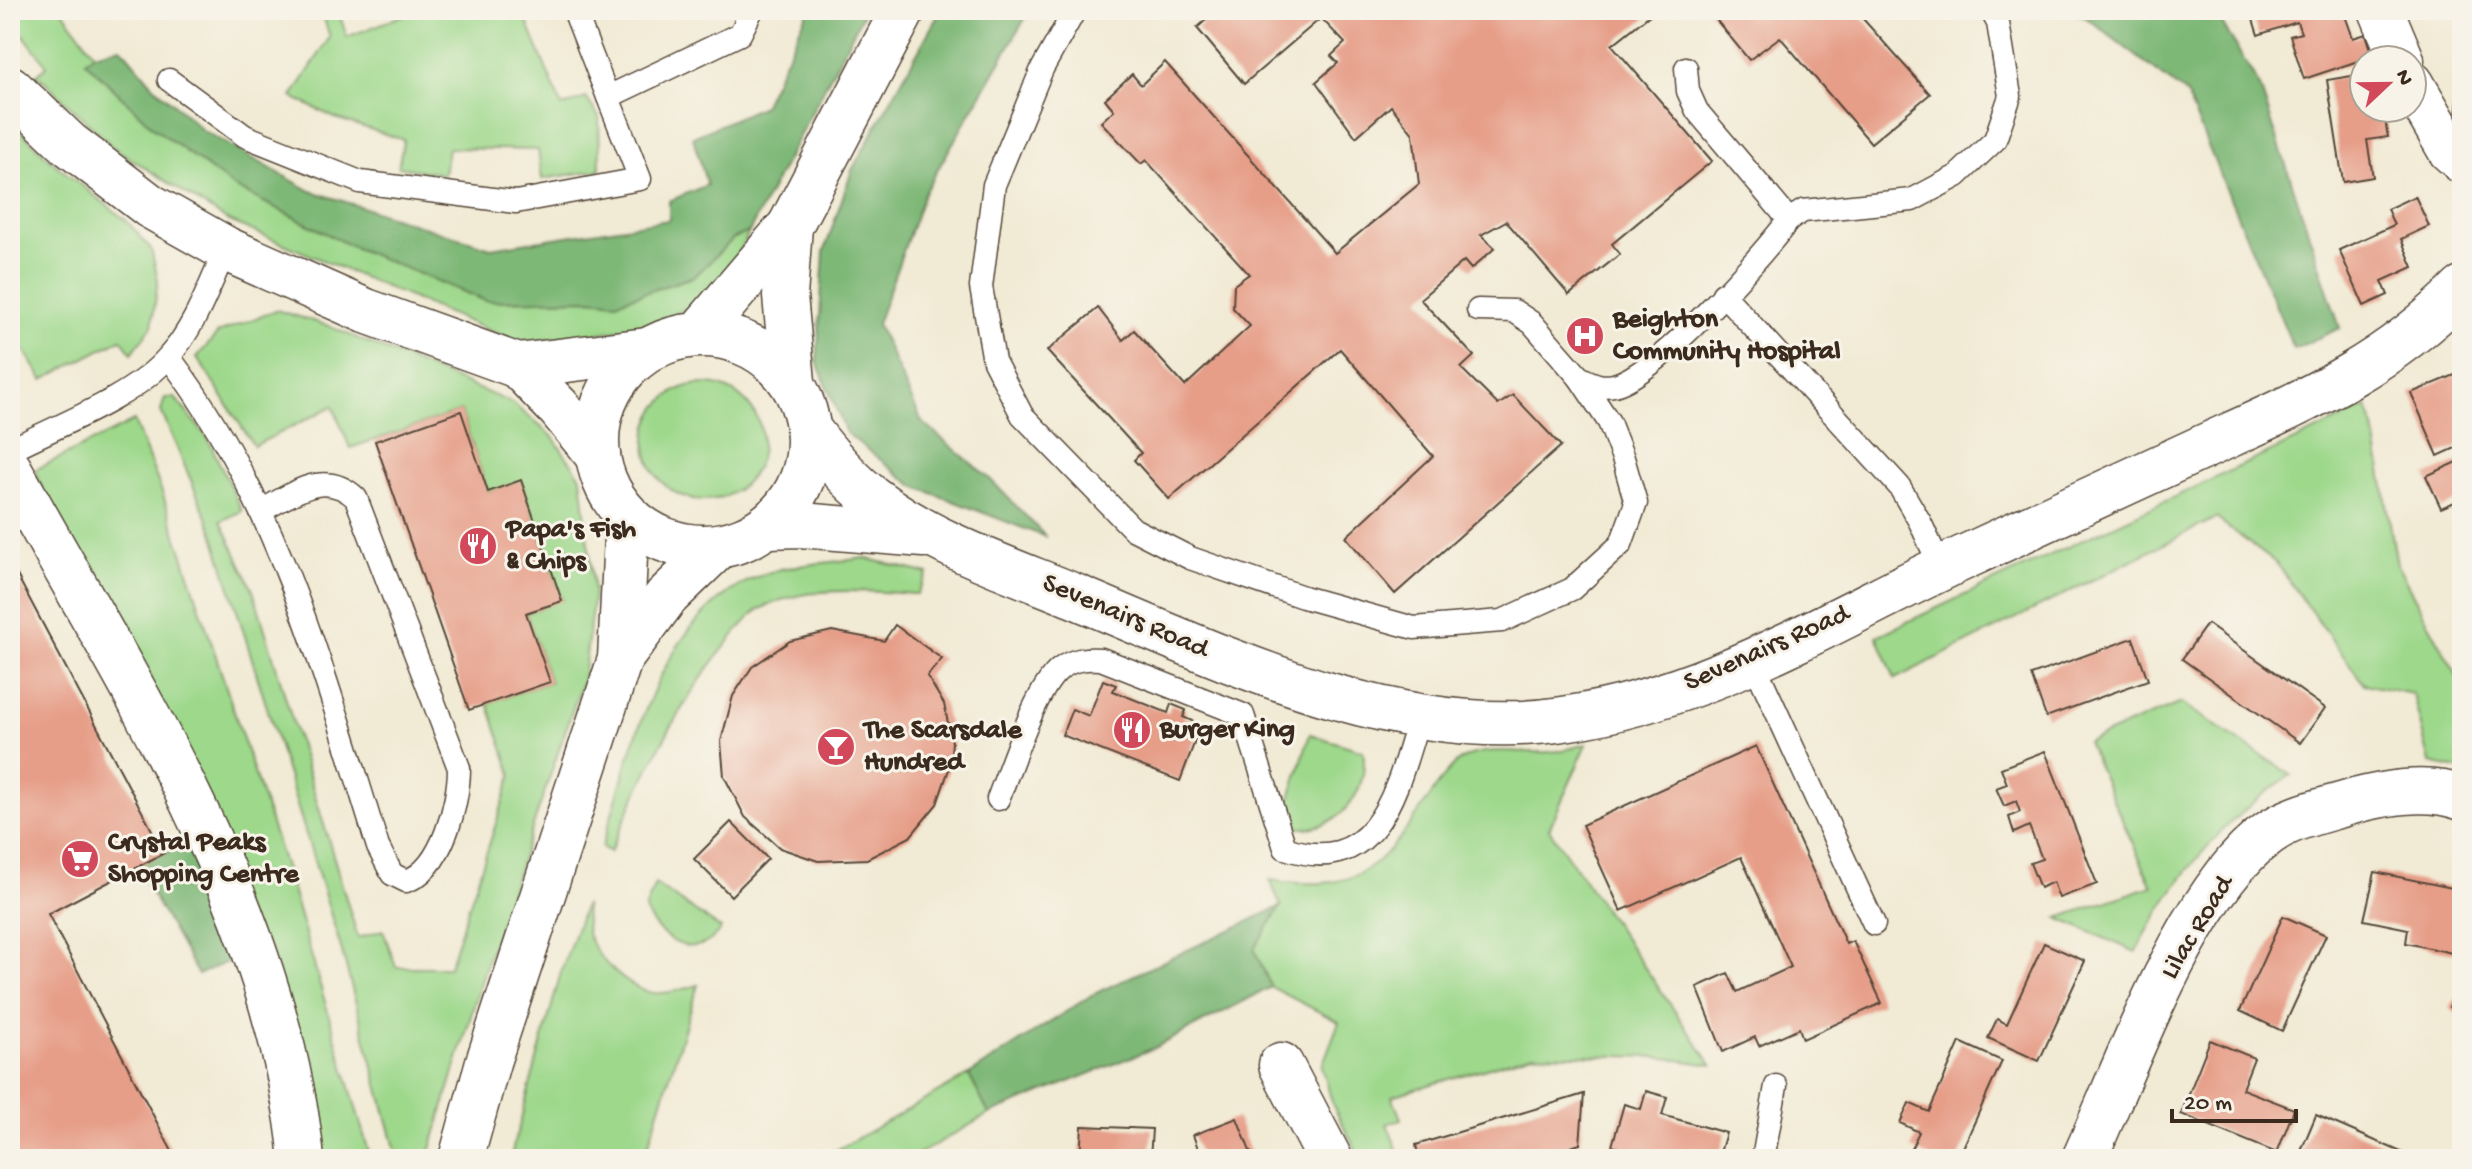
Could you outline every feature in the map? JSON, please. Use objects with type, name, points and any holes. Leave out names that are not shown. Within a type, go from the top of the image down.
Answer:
[{"type":"street","points":[[698,334],[790,226],[903,10]]},
{"type":"street","points":[[2381,10],[2395,44]]},
{"type":"street","points":[[10,88],[69,144],[150,206],[226,249],[366,311],[518,366],[647,350]]},
{"type":"street","points":[[2428,112],[2450,150],[2462,161]]},
{"type":"street","points":[[790,226],[785,296],[793,382],[809,430],[809,457],[801,483],[787,507],[768,526],[744,540],[718,547],[685,546],[653,535],[627,516],[613,498],[598,456],[598,425],[606,396],[624,370],[647,350],[671,339],[698,334],[732,339],[763,353],[793,382]]},
{"type":"street","name":"Sevenairs Road","points":[[809,430],[830,459],[870,496],[930,536],[1250,669],[1330,696],[1419,717],[1502,722],[1560,720],[1629,706],[1728,673],[1941,568],[2340,384],[2425,326],[2462,289]]},
{"type":"street","points":[[518,366],[598,456]]},
{"type":"street","points":[[21,455],[203,821],[252,936],[296,1100],[302,1159]]},
{"type":"street","points":[[461,1159],[488,1062],[620,659],[627,516]]},
{"type":"street","name":"Sevenairs Road","points":[[768,526],[800,525],[930,536]]},
{"type":"street","points":[[620,659],[666,597],[718,547]]},
{"type":"street","name":"Lilac Road","points":[[2092,1157],[2181,946],[2242,856],[2270,832],[2300,818],[2367,797],[2400,792],[2450,794],[2462,798]]},
{"type":"street","points":[[1281,1065],[1330,1159]]},
{"type":"lane","points":[[169,80],[245,136],[360,182],[516,202],[640,179],[574,10]]},
{"type":"lane","points":[[608,97],[740,34],[752,10]]},
{"type":"lane","points":[[1075,10],[1042,69],[994,185],[981,287],[994,361],[1022,415],[1133,529],[1190,558],[1303,597],[1414,628],[1502,621],[1572,589],[1621,544],[1636,503],[1609,422],[1579,377],[1532,323],[1514,311],[1478,310]]},
{"type":"lane","points":[[1579,377],[1599,387],[1617,384],[1645,369],[1723,294],[1789,220],[1803,211],[1912,200],[1957,176],[1995,140],[2010,96],[1998,23],[1991,10]]},
{"type":"lane","points":[[1686,68],[1688,91],[1697,111],[1789,220]]},
{"type":"lane","points":[[10,450],[21,455],[134,386],[169,357],[197,311],[226,249]]},
{"type":"lane","points":[[1723,294],[1899,486],[1941,568]]},
{"type":"lane","points":[[169,357],[202,401],[281,551],[378,847],[392,874],[406,881],[421,876],[437,854],[459,794],[459,768],[356,498],[342,486],[324,482],[261,511]]},
{"type":"lane","points":[[998,799],[1033,711],[1058,670],[1083,657],[1101,659],[1243,715],[1285,848],[1309,856],[1335,853],[1357,843],[1377,827],[1392,802],[1419,717]]},
{"type":"lane","points":[[1753,661],[1874,924]]},
{"type":"lane","points":[[1763,1159],[1776,1086]]},
{"type":"green space","points":[[10,10],[62,10],[94,54],[86,62],[153,127],[234,187],[353,247],[486,301],[591,299],[616,302],[695,276],[734,238],[749,232],[722,278],[707,294],[672,316],[651,323],[577,336],[544,340],[509,339],[227,220],[113,147],[37,74],[47,66],[10,17]]},
{"type":"green space","points":[[321,10],[338,10],[347,37],[417,10],[522,10],[562,107],[586,98],[599,117],[600,170],[542,179],[538,150],[448,148],[444,174],[398,167],[404,140],[335,118],[292,97],[330,37]]},
{"type":"green space","points":[[809,10],[865,10],[749,232],[734,238],[695,276],[616,302],[591,299],[486,301],[353,247],[234,187],[153,127],[85,61],[94,54],[121,47],[152,84],[202,130],[311,191],[491,248],[669,220],[669,201],[707,185],[693,137],[763,106]]},
{"type":"green space","points":[[941,10],[1030,10],[924,193],[877,324],[922,422],[988,477],[1046,537],[914,486],[846,433],[817,362],[824,252],[852,170]]},
{"type":"green space","points":[[2061,10],[2214,10],[2260,87],[2340,328],[2294,349],[2186,94],[2084,16]]},
{"type":"green space","points":[[10,121],[57,166],[127,221],[151,249],[158,280],[152,326],[132,353],[121,339],[43,380],[15,336],[10,338]]},
{"type":"green space","points":[[276,310],[326,325],[512,403],[552,436],[581,477],[594,592],[583,679],[489,955],[428,1159],[398,1159],[341,948],[212,529],[161,411],[165,398],[175,398],[207,437],[242,511],[221,521],[253,590],[358,938],[383,930],[396,967],[449,967],[512,775],[488,703],[550,682],[526,613],[562,600],[521,481],[488,492],[461,411],[350,448],[333,406],[254,446],[197,357],[218,333]]},
{"type":"green space","points":[[704,384],[726,389],[745,401],[757,420],[762,442],[757,464],[745,483],[726,495],[704,500],[682,495],[663,483],[651,464],[646,442],[651,420],[663,401],[682,389]]},
{"type":"green space","points":[[2367,407],[2374,428],[2397,565],[2462,685],[2462,770],[2430,763],[2413,694],[2364,684],[2277,564],[2216,518],[1895,679],[1877,636]]},
{"type":"green space","points":[[134,421],[162,492],[288,876],[371,1159],[315,1159],[35,470]]},
{"type":"green space","points":[[865,558],[928,574],[917,594],[817,592],[779,601],[756,612],[709,668],[676,718],[610,852],[602,847],[626,765],[658,681],[680,644],[706,611],[740,585],[781,569]]},
{"type":"green space","points":[[2181,703],[2291,775],[2243,811],[2202,853],[2166,900],[2136,952],[2058,918],[2152,886],[2087,742]]},
{"type":"green space","points":[[1310,734],[1363,751],[1364,768],[1353,799],[1343,812],[1316,827],[1299,828],[1282,824]]},
{"type":"green space","points":[[1587,744],[1549,829],[1712,1065],[1658,1057],[1533,1054],[1392,1096],[1401,1119],[1387,1124],[1401,1159],[1361,1159],[1333,1106],[1322,1066],[1339,1022],[1271,987],[1254,949],[1281,906],[1270,880],[1326,883],[1365,870],[1396,843],[1445,775],[1466,757],[1497,751],[1551,752]]},
{"type":"green space","points":[[196,843],[245,954],[198,975],[136,866]]},
{"type":"green space","points":[[655,884],[721,929],[701,945],[679,944],[669,938],[659,931],[645,910]]},
{"type":"green space","points":[[585,904],[587,932],[592,945],[625,980],[654,993],[698,985],[644,1159],[510,1159],[561,972]]},
{"type":"green space","points":[[1281,906],[1254,949],[1271,987],[1154,1048],[989,1114],[969,1075],[1092,995]]},
{"type":"green space","points":[[969,1075],[989,1114],[910,1159],[821,1159]]},
{"type":"building","name":"Beighton Community Hospital","points":[[1217,10],[1656,10],[1612,45],[1712,161],[1612,244],[1620,254],[1569,295],[1506,221],[1481,235],[1495,248],[1471,269],[1464,261],[1420,299],[1474,356],[1461,368],[1498,405],[1513,395],[1561,446],[1395,594],[1346,537],[1433,456],[1340,349],[1169,499],[1134,460],[1141,453],[1047,351],[1098,308],[1123,340],[1134,330],[1185,386],[1250,326],[1233,308],[1234,285],[1249,274],[1146,160],[1141,164],[1101,122],[1114,110],[1105,99],[1132,74],[1141,85],[1165,62],[1335,253],[1419,184],[1413,134],[1391,106],[1356,137],[1316,82],[1338,63],[1331,56],[1345,43],[1321,18],[1244,84],[1197,28]]},
{"type":"building","points":[[1708,10],[1855,10],[1930,94],[1871,143],[1780,37],[1749,60]]},
{"type":"building","points":[[2250,10],[2343,10],[2353,38],[2366,34],[2369,44],[2348,44],[2348,64],[2304,79],[2290,36],[2301,33],[2297,22],[2258,35]]},
{"type":"building","points":[[2348,77],[2348,124],[2386,124],[2388,137],[2367,140],[2373,177],[2343,182],[2327,80]]},
{"type":"building","points":[[2462,78],[2462,128],[2455,127]]},
{"type":"building","points":[[2415,196],[2429,226],[2401,239],[2413,267],[2382,281],[2388,295],[2364,306],[2339,250],[2394,225],[2387,209]]},
{"type":"building","points":[[2462,372],[2462,445],[2438,456],[2411,393]]},
{"type":"building","name":"Papa's Fish & Chips","points":[[461,411],[488,492],[521,480],[562,601],[526,613],[550,682],[469,710],[375,441]]},
{"type":"building","points":[[2462,460],[2462,512],[2457,501],[2441,508],[2426,476]]},
{"type":"building","name":"Crystal Peaks Shopping Centre","points":[[10,562],[164,853],[48,914],[176,1159],[10,1159]]},
{"type":"building","points":[[2207,624],[2325,708],[2300,743],[2182,659]]},
{"type":"building","name":"The Scarsdale Hundred","points":[[895,625],[942,659],[927,676],[944,704],[952,742],[950,766],[937,804],[910,837],[867,859],[818,861],[780,848],[745,817],[724,776],[721,741],[733,696],[752,667],[790,641],[832,631],[884,641]]},
{"type":"building","points":[[2133,638],[2148,680],[2046,717],[2031,675]]},
{"type":"building","name":"Burger King","points":[[1103,680],[1116,685],[1113,691],[1168,713],[1171,704],[1186,710],[1183,717],[1201,725],[1180,781],[1062,735],[1072,709],[1089,716]]},
{"type":"building","points":[[1756,746],[1846,944],[1853,941],[1882,1003],[1803,1039],[1799,1028],[1759,1046],[1755,1037],[1723,1052],[1697,987],[1728,973],[1737,992],[1791,967],[1741,857],[1621,911],[1582,825]]},
{"type":"building","points":[[2045,751],[2097,884],[2059,898],[2053,882],[2040,888],[2030,863],[2042,859],[2029,826],[2014,833],[2009,817],[2020,812],[2016,801],[2004,806],[1996,788],[2007,784],[2001,768]]},
{"type":"building","points":[[731,822],[768,859],[731,896],[694,859]]},
{"type":"building","points":[[2375,872],[2462,890],[2462,930],[2457,954],[2406,943],[2408,929],[2364,920]]},
{"type":"building","points":[[2283,916],[2326,935],[2282,1031],[2240,1011]]},
{"type":"building","points":[[2044,943],[2085,961],[2039,1061],[1988,1038],[1997,1019],[2007,1024]]},
{"type":"building","points":[[2462,993],[2462,1019],[2449,1007]]},
{"type":"building","points":[[2210,1040],[2254,1058],[2242,1089],[2294,1109],[2277,1153],[2181,1114]]},
{"type":"building","points":[[1960,1042],[2002,1061],[1958,1159],[1934,1159],[1911,1149],[1919,1132],[1900,1123],[1909,1103],[1929,1112]]},
{"type":"building","points":[[1646,1091],[1667,1097],[1662,1115],[1726,1133],[1718,1159],[1658,1159],[1612,1146],[1624,1104],[1641,1109]]},
{"type":"building","points":[[1584,1094],[1580,1144],[1534,1159],[1419,1159],[1416,1145]]},
{"type":"building","points":[[2316,1115],[2417,1159],[2298,1158]]},
{"type":"building","points":[[1237,1118],[1253,1159],[1202,1159],[1193,1135]]},
{"type":"building","points":[[1082,1126],[1152,1129],[1150,1159],[1080,1159]]},
{"type":"place","name":"Beighton Community Hospital","points":[[1585,336]]},
{"type":"place","name":"Papa's Fish & Chips","points":[[478,546]]},
{"type":"place","name":"Burger King","points":[[1132,730]]},
{"type":"place","name":"The Scarsdale Hundred","points":[[836,747]]},
{"type":"place","name":"Crystal Peaks Shopping Centre","points":[[80,859]]}]
